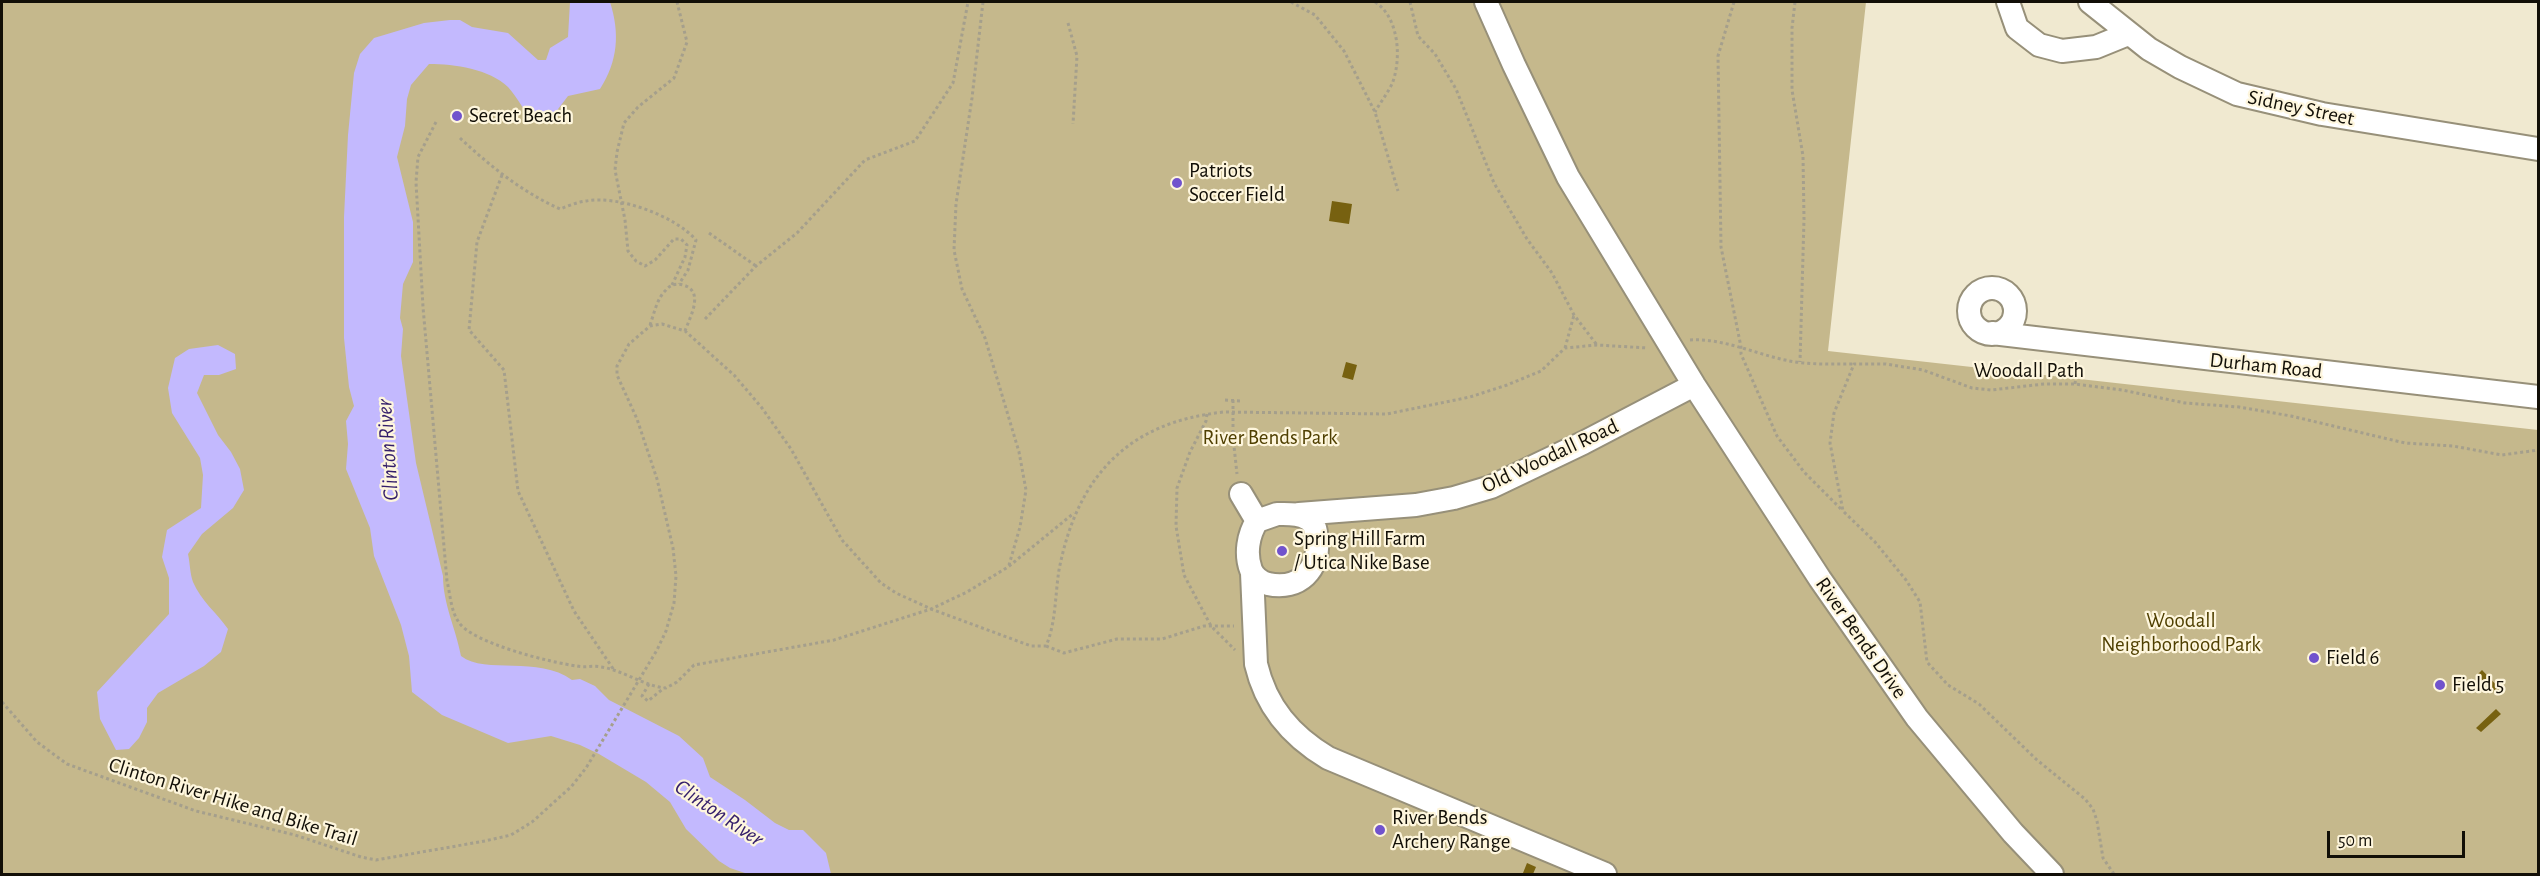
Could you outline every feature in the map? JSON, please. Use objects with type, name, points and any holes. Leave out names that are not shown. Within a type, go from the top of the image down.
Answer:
[{"type":"street","name":"River Bends Drive","points":[[1486,2],[1568,177],[1694,385],[1820,579],[1917,718],[2013,833],[2052,874]]},
{"type":"street","points":[[2008,2],[2017,28],[2038,45],[2062,51],[2096,47],[2128,34]]},
{"type":"street","name":"Sidney Street","points":[[2090,2],[2128,34],[2189,72],[2237,94],[2421,132],[2538,149]]},
{"type":"street","points":[[2014,303],[2016,311],[2011,324],[1999,333],[1984,332],[1972,322],[1969,315],[1972,299],[1983,289],[1999,288],[2011,297],[2014,303],[2029,336]]},
{"type":"street","name":"Durham Road","points":[[1992,333],[2538,397]]},
{"type":"street","name":"Old Woodall Road","points":[[1257,521],[1277,514],[1416,505],[1454,498],[1491,487],[1694,385]]},
{"type":"street","points":[[1241,494],[1257,521],[1248,541],[1252,573],[1256,664],[1265,693],[1286,725],[1312,748],[1328,758],[1605,874]]},
{"type":"street","points":[[1316,534],[1327,512]]},
{"type":"street","points":[[1253,604],[1263,592],[1276,586],[1298,582],[1313,568],[1318,549],[1316,534],[1313,523],[1299,514]]},
{"type":"street","points":[[1252,573],[1264,583],[1276,586]]},
{"type":"path","points":[[650,326],[664,291],[672,285],[685,257],[687,245],[681,239],[674,239],[655,260],[645,266],[636,261],[628,251],[622,201],[615,170],[616,152],[624,123],[639,107],[674,78],[687,42],[677,2]]},
{"type":"path","points":[[705,319],[756,266],[797,233],[865,160],[915,141],[953,83],[968,2]]},
{"type":"path","points":[[983,2],[972,98],[956,204],[954,250],[962,289],[985,339],[1019,452],[1026,490],[1020,527],[1008,567]]},
{"type":"path","points":[[1291,2],[1315,15],[1344,51],[1375,112],[1398,190]]},
{"type":"path","points":[[1375,2],[1389,15],[1397,46],[1392,83],[1375,112]]},
{"type":"path","points":[[1410,2],[1418,36],[1435,54],[1456,89],[1494,183],[1527,239],[1552,273],[1574,315],[1597,345]]},
{"type":"path","points":[[1734,2],[1718,56],[1721,247],[1744,362],[1777,436],[1804,472],[1875,542],[1906,580],[1920,602],[1927,662],[1948,685],[1979,704],[2037,760],[2085,799],[2093,809],[2097,820],[2103,858],[2114,874]]},
{"type":"path","points":[[1795,2],[1792,28],[1791,90],[1803,156],[1804,219],[1800,362]]},
{"type":"path","points":[[1068,23],[1077,56],[1073,124]]},
{"type":"path","points":[[436,122],[418,157],[416,182],[423,307],[447,581],[458,622],[475,635],[496,645],[579,667],[599,666],[664,688]]},
{"type":"path","points":[[460,138],[502,175],[540,201],[560,209],[586,201],[622,201],[687,229],[696,240],[688,270],[680,284]]},
{"type":"path","points":[[502,175],[477,242],[469,330],[504,370],[518,491],[574,611],[614,670]]},
{"type":"path","points":[[709,233],[756,266]]},
{"type":"path","points":[[672,285],[680,284],[692,290],[695,296],[685,331]]},
{"type":"path","points":[[1046,646],[1050,636],[1059,570],[1076,512],[1096,476],[1128,447],[1175,421],[1207,414],[1387,414],[1470,397],[1540,371],[1565,348],[1574,315]]},
{"type":"path","points":[[650,326],[662,324],[685,331],[734,375],[762,408],[791,449],[842,540],[868,570],[896,593],[931,609],[1031,646],[1046,646],[1064,653],[1117,639],[1162,639],[1211,626],[1254,627]]},
{"type":"path","name":"Clinton River Hike and Bike Trail","points":[[2,702],[37,742],[67,764],[196,811],[295,835],[361,857],[376,860],[512,835],[552,805],[571,787],[586,768],[666,631],[674,603],[676,576],[674,548],[657,479],[637,419],[617,375],[617,366],[629,344],[650,326]]},
{"type":"path","name":"Woodall Path","points":[[1683,341],[1714,341],[1800,362],[1886,364],[1923,370],[1972,388],[1991,390],[2044,384],[2075,384],[2122,390],[2185,403],[2239,407],[2291,416],[2405,443],[2453,446],[2502,455],[2538,450]]},
{"type":"path","points":[[1565,348],[1597,345],[1649,348]]},
{"type":"path","points":[[2075,384],[2079,353]]},
{"type":"path","points":[[1843,511],[1830,443],[1834,413],[1854,364]]},
{"type":"path","points":[[1226,400],[1241,401]]},
{"type":"path","points":[[1233,400],[1234,461],[1241,494]]},
{"type":"path","points":[[1207,414],[1206,421],[1190,452],[1178,488],[1176,526],[1184,574],[1211,626],[1244,660],[1250,664],[1256,664]]},
{"type":"path","points":[[649,684],[642,696],[648,701],[664,688],[677,682],[694,665],[834,640],[931,609],[967,592],[1008,567],[1076,512]]},
{"type":"green space","name":"River Bends Park","points":[[2,2],[1866,2],[1828,351],[2538,430],[2538,874],[2,874]]},
{"type":"water","name":"Clinton River","points":[[570,2],[610,2],[615,25],[616,47],[611,68],[600,89],[568,96],[552,117],[543,123],[533,121],[508,87],[491,76],[450,65],[429,64],[411,85],[407,99],[405,126],[397,157],[413,222],[413,262],[403,284],[400,318],[403,329],[401,356],[416,463],[443,576],[447,606],[461,656],[484,664],[544,668],[572,680],[580,679],[595,686],[609,700],[679,736],[703,758],[710,777],[775,823],[789,830],[803,830],[826,853],[831,874],[748,874],[730,868],[719,861],[686,829],[670,802],[646,782],[599,754],[551,736],[508,743],[442,715],[412,692],[409,656],[401,625],[374,556],[370,528],[346,469],[348,444],[346,421],[354,406],[349,387],[344,338],[344,217],[354,73],[360,54],[374,38],[424,23],[450,20],[460,20],[472,27],[508,33],[538,60],[546,60],[550,48],[568,37]]},
{"type":"water","points":[[218,345],[235,354],[236,369],[219,375],[204,375],[197,393],[218,435],[240,469],[244,490],[233,508],[202,534],[188,554],[196,589],[228,629],[221,652],[204,666],[158,693],[147,708],[147,722],[139,738],[129,749],[116,750],[100,719],[97,692],[169,614],[169,578],[162,557],[167,530],[201,508],[203,475],[200,458],[172,413],[168,388],[175,358],[189,349]]},
{"type":"building","points":[[1332,201],[1352,204],[1349,224],[1329,221]]},
{"type":"building","points":[[1346,362],[1357,365],[1353,380],[1342,377]]},
{"type":"building","points":[[2482,670],[2501,690],[2496,694],[2477,675]]},
{"type":"building","points":[[2496,709],[2501,714],[2481,732],[2476,728]]},
{"type":"building","points":[[1527,863],[1536,867],[1533,874],[1523,873]]},
{"type":"place","name":"Secret Beach","points":[[457,116]]},
{"type":"place","name":"Patriots Soccer Field","points":[[1177,183]]},
{"type":"place","name":"Spring Hill Farm / Utica Nike Base","points":[[1282,551]]},
{"type":"place","name":"Field 6","points":[[2314,658]]},
{"type":"place","name":"Field 5","points":[[2440,685]]},
{"type":"place","name":"River Bends Archery Range","points":[[1380,830]]},
{"type":"park label","name":"Woodall Neighborhood Park","points":[[2181,633]]}]
